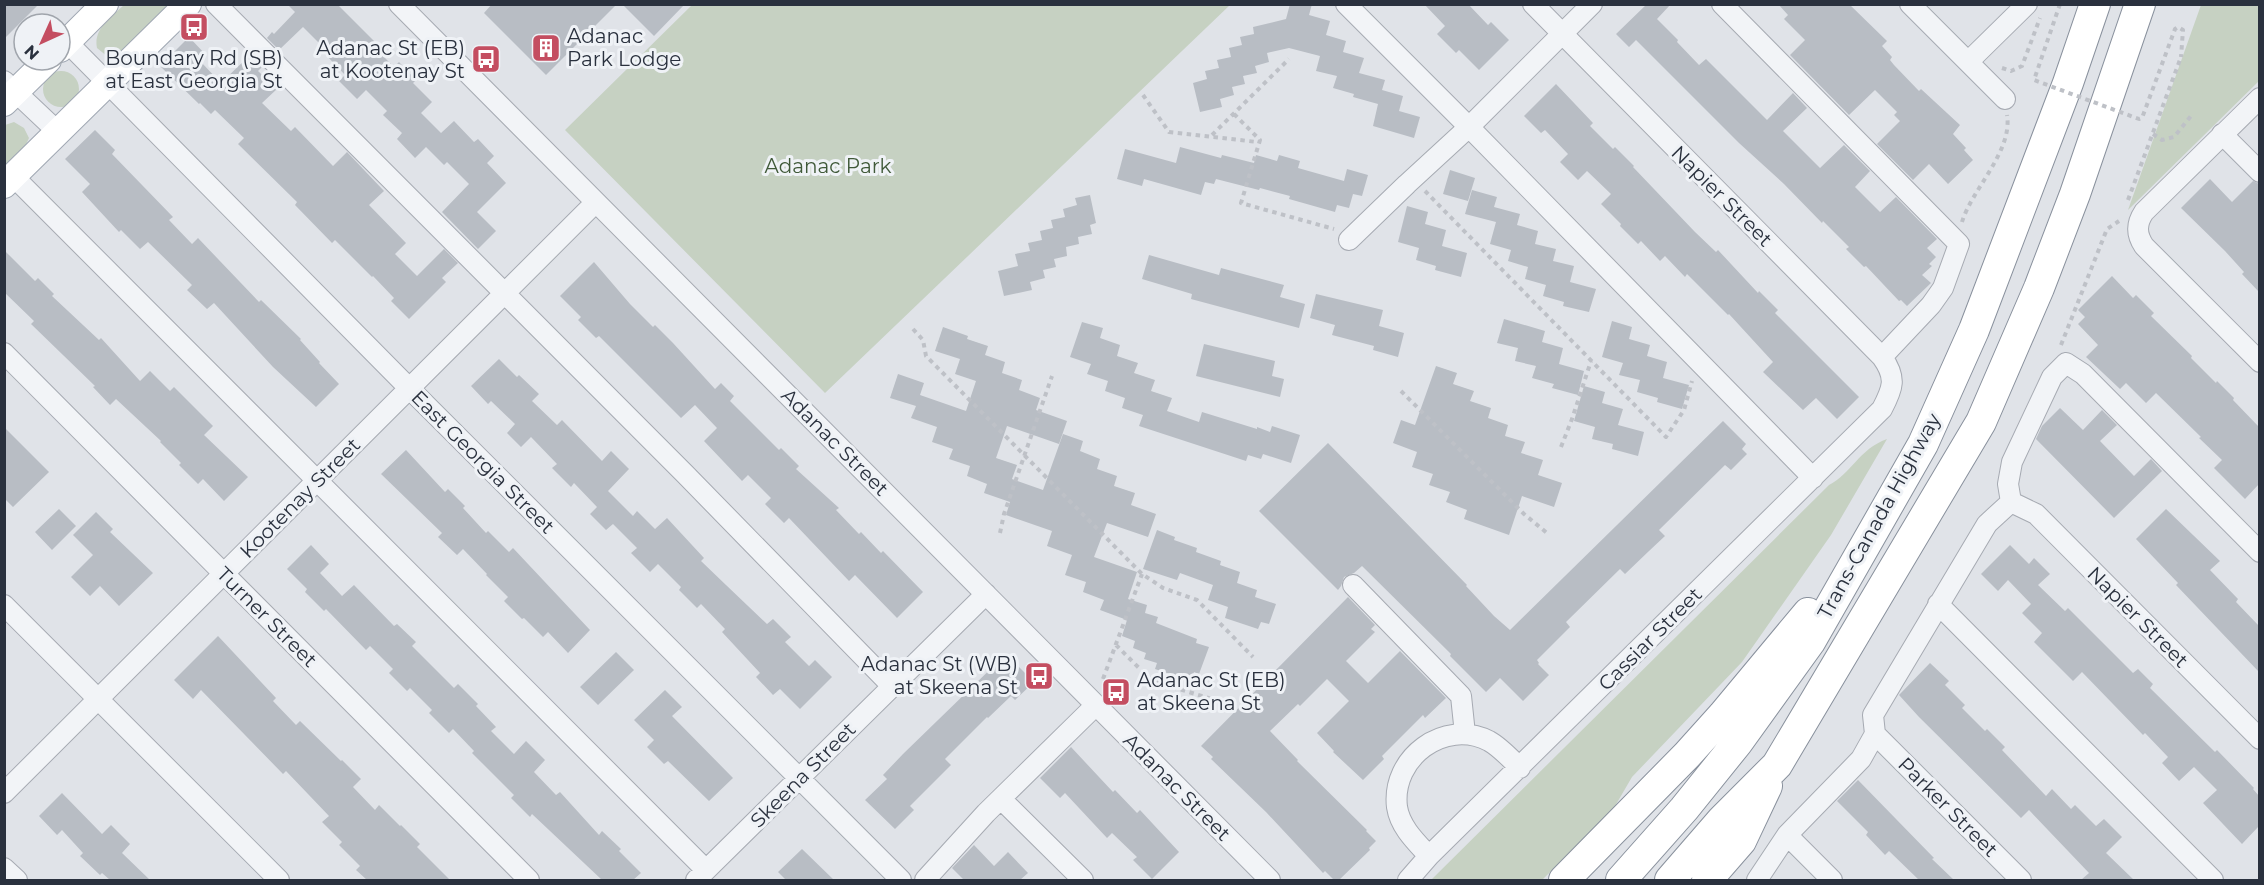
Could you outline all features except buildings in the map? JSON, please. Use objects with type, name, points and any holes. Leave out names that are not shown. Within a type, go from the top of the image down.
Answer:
[{"type":"highway","name":"Trans-Canada Highway","points":[[1621,880],[1684,809],[1738,742],[1810,642],[1923,444],[1974,330],[2068,83],[2095,4]]},
{"type":"highway","name":"Trans-Canada Highway","points":[[1670,880],[1722,820],[1777,765],[1981,422],[2075,194],[2140,4]]},
{"type":"highway","points":[[1564,880],[1688,754],[1723,715],[1870,536]]},
{"type":"highway","points":[[1707,880],[1741,841],[1777,765]]},
{"type":"main road","points":[[72,36],[105,4]]},
{"type":"main road","points":[[9,180],[189,4]]},
{"type":"main road","points":[[8,92],[33,72]]},
{"type":"street","points":[[216,4],[893,687]]},
{"type":"street","name":"Adanac Street","points":[[399,4],[1096,705],[1261,877]]},
{"type":"street","points":[[1346,4],[1813,478]]},
{"type":"street","name":"Napier Street","points":[[1533,4],[1882,357],[1892,374],[1893,384],[1889,396]]},
{"type":"street","points":[[1352,238],[1469,127],[1593,4]]},
{"type":"street","points":[[1722,4],[1959,244],[1943,288],[1931,305],[1882,357]]},
{"type":"street","points":[[1910,4],[1974,56],[2005,99]]},
{"type":"street","points":[[1974,56],[2034,9]]},
{"type":"street","name":"East Georgia Street","points":[[72,53],[108,84],[901,880]]},
{"type":"street","points":[[8,92],[58,132]]},
{"type":"street","points":[[2259,98],[2144,212],[2137,228],[2144,246],[2259,362]]},
{"type":"street","points":[[2222,134],[2259,172]]},
{"type":"street","points":[[9,180],[318,480],[701,875]]},
{"type":"street","name":"Kootenay Street","points":[[4,793],[595,203]]},
{"type":"street","name":"Turner Street","points":[[4,353],[530,880]]},
{"type":"street","points":[[1757,880],[1787,835],[1861,759],[1875,734],[1873,715],[1987,524],[2011,502],[2008,484],[2012,462],[2052,377],[2066,363],[2083,374],[2259,552]]},
{"type":"street","name":"Cassiar Street","points":[[1408,880],[1429,856],[1882,409],[1889,396]]},
{"type":"street","name":"Napier Street","points":[[2011,502],[2036,514],[2259,739]]},
{"type":"street","points":[[1353,585],[1461,696],[1465,734]]},
{"type":"street","name":"Skeena Street","points":[[701,875],[986,594]]},
{"type":"street","points":[[1938,604],[2213,880]]},
{"type":"street","points":[[4,605],[279,880]]},
{"type":"street","points":[[925,880],[1001,799],[1096,705]]},
{"type":"street","points":[[1429,856],[1405,828],[1397,808],[1398,786],[1405,766],[1419,749],[1440,737],[1465,734],[1489,741],[1520,768]]},
{"type":"street","name":"Parker Street","points":[[1875,734],[2021,880]]},
{"type":"street","points":[[1001,799],[1083,880]]},
{"type":"street","points":[[1787,835],[1832,880]]},
{"type":"street","points":[[4,868],[17,880]]},
{"type":"path","points":[[2061,4],[2034,80],[2139,119],[2142,118],[2178,27],[2182,30],[2181,57],[2127,204]]},
{"type":"path","points":[[1974,56],[2004,69],[2011,71],[2018,69],[2025,61],[2034,9]]},
{"type":"path","points":[[1212,136],[1288,59]]},
{"type":"path","points":[[1143,95],[1169,132],[1257,142]]},
{"type":"path","points":[[1234,114],[1260,140],[1257,142],[1241,202],[1352,238]]},
{"type":"path","points":[[2153,134],[2162,140],[2174,137],[2191,116]]},
{"type":"path","points":[[1959,244],[1960,230],[1968,207],[1990,170],[2009,128]]},
{"type":"path","points":[[1413,178],[1666,437],[1684,410],[1697,360]]},
{"type":"path","points":[[2066,363],[2061,344],[2107,230],[2124,214]]},
{"type":"path","points":[[913,329],[923,340],[926,356],[1142,573],[1163,588],[1197,600],[1253,657]]},
{"type":"path","points":[[1561,447],[1591,361]]},
{"type":"path","points":[[1000,533],[1004,514],[1052,376]]},
{"type":"path","points":[[1401,391],[1524,514],[1547,533]]},
{"type":"path","points":[[1103,679],[1142,573]]},
{"type":"path","points":[[1116,645],[1152,681],[1212,699]]},
{"type":"green space","points":[[124,5],[171,5],[122,53],[108,57],[97,48],[96,41],[100,29]]},
{"type":"green space","name":"Adanac Park","points":[[692,5],[1230,5],[825,393],[565,130]]},
{"type":"green space","points":[[2201,5],[2259,5],[2259,81],[2128,210]]},
{"type":"green space","points":[[64,72],[74,76],[79,89],[74,102],[61,107],[48,102],[43,89],[48,76]]},
{"type":"green space","points":[[14,122],[24,128],[29,138],[23,151],[5,170],[5,125]]},
{"type":"green space","points":[[1887,439],[1831,535],[1742,662],[1632,777],[1611,813],[1542,880],[1431,880],[1829,485],[1843,475],[1869,449]]},
{"type":"place","name":"Boundary Rd (SB) at East Georgia St","points":[[194,27]]},
{"type":"place","name":"Adanac Park Lodge","points":[[546,48]]},
{"type":"place","name":"Adanac St (EB) at Kootenay St","points":[[486,59]]},
{"type":"place","name":"Adanac St (WB) at Skeena St","points":[[1039,676]]},
{"type":"place","name":"Adanac St (EB) at Skeena St","points":[[1116,692]]}]
